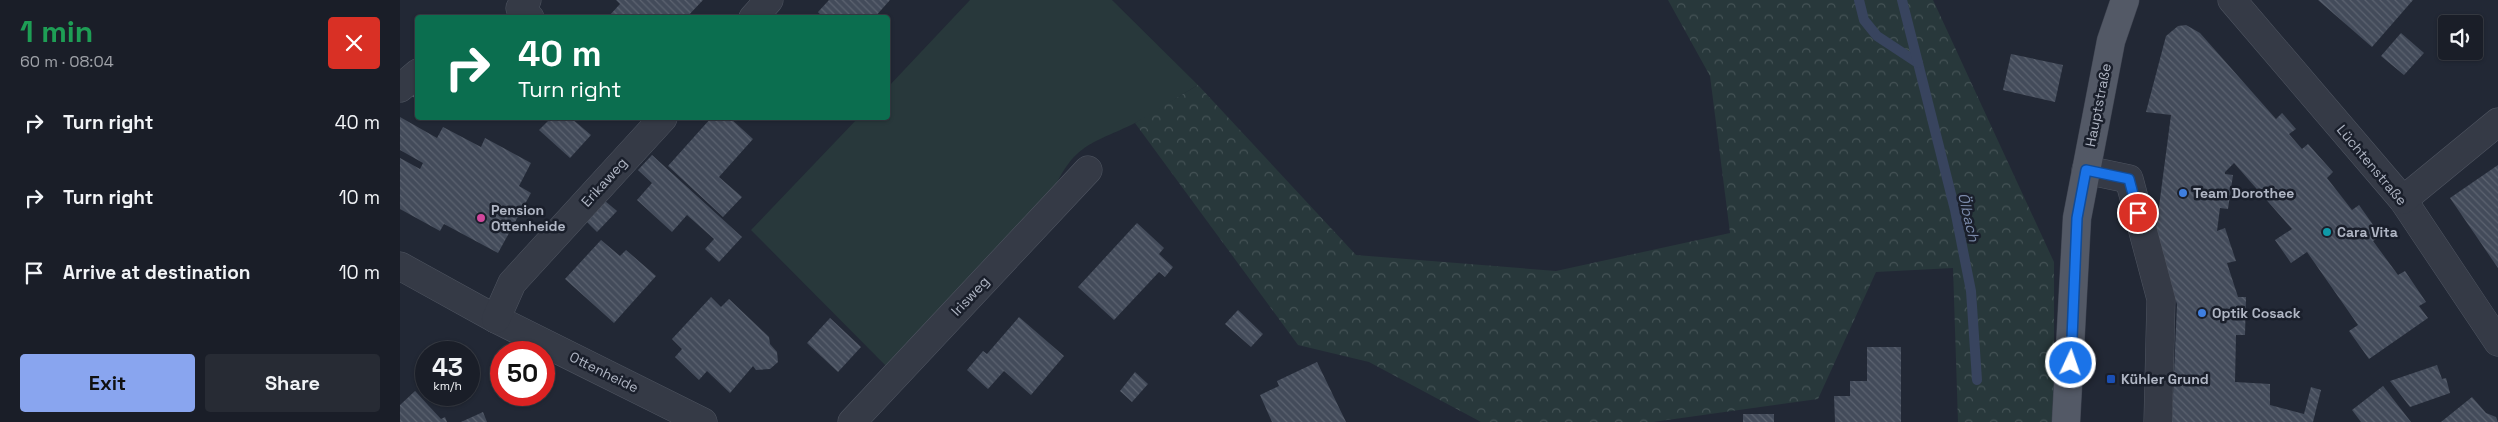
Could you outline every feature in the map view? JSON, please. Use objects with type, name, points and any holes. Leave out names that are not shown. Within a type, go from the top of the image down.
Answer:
[{"type":"main road","name":"Hauptstraße","points":[[2066,422],[2077,218],[2110,41],[2125,0]]},
{"type":"street","points":[[756,15],[769,0]]},
{"type":"street","name":"Lüchtenstraße","points":[[2232,0],[2403,200],[2498,342]]},
{"type":"street","points":[[400,88],[415,76]]},
{"type":"street","name":"Erikaweg","points":[[496,319],[512,283],[650,122]]},
{"type":"street","points":[[2403,200],[2498,122]]},
{"type":"street","name":"Irisweg","points":[[852,422],[1088,170]]},
{"type":"street","points":[[2086,170],[2129,179],[2160,299],[2158,422]]},
{"type":"street","name":"Ottenheide","points":[[400,266],[670,414],[703,422]]},
{"type":"green space","points":[[970,0],[1112,0],[1198,85],[1143,119],[1087,146],[1078,153],[1062,174],[1054,189],[889,369],[751,230],[856,120],[890,120],[890,85]]},
{"type":"green space","points":[[1668,0],[1933,0],[2054,262],[2054,422],[1958,422],[1953,268],[1876,272],[1818,399],[1653,422],[1481,422],[1369,362],[1298,345],[1135,123],[1198,85],[1356,255],[1556,271],[1730,233],[1710,76]]},
{"type":"building","points":[[616,0],[703,0],[689,15],[610,15],[620,4]]},
{"type":"building","points":[[829,0],[890,0],[877,15],[821,15],[818,12]]},
{"type":"building","points":[[2318,0],[2413,0],[2372,47]]},
{"type":"building","points":[[2186,25],[2200,33],[2276,119],[2282,113],[2296,129],[2289,134],[2302,149],[2308,144],[2333,172],[2327,178],[2352,210],[2359,205],[2381,236],[2373,241],[2398,275],[2405,271],[2426,302],[2419,306],[2428,318],[2369,359],[2349,331],[2358,325],[2307,252],[2291,263],[2275,240],[2292,229],[2234,163],[2225,172],[2225,174],[2233,175],[2228,209],[2220,208],[2217,231],[2225,228],[2236,261],[2227,263],[2238,297],[2246,297],[2245,335],[2236,335],[2235,382],[2270,384],[2270,405],[2304,414],[2311,387],[2321,390],[2313,422],[2172,422],[2177,304],[2155,237],[2171,115],[2146,112],[2166,36],[2178,26]]},
{"type":"building","points":[[2401,33],[2424,53],[2404,75],[2381,56]]},
{"type":"building","points":[[2011,54],[2063,65],[2055,102],[2003,90]]},
{"type":"building","points":[[415,88],[415,98],[408,95]]},
{"type":"building","points":[[400,117],[437,138],[443,127],[481,147],[485,138],[531,163],[519,186],[531,193],[498,253],[444,224],[440,231],[400,209],[400,158],[420,169],[423,163],[400,150]]},
{"type":"building","points":[[549,120],[573,120],[591,135],[570,158],[539,130]]},
{"type":"building","points":[[709,120],[732,120],[753,139],[719,177],[742,197],[723,217],[668,166]]},
{"type":"building","points":[[652,155],[742,237],[719,262],[705,249],[714,239],[687,215],[672,232],[637,200],[652,183],[638,170]]},
{"type":"building","points":[[2498,165],[2498,268],[2450,198]]},
{"type":"building","points":[[605,201],[617,211],[597,232],[586,221]]},
{"type":"building","points":[[1137,223],[1164,248],[1159,254],[1173,267],[1165,277],[1159,272],[1114,320],[1078,287]]},
{"type":"building","points":[[601,240],[620,256],[626,250],[656,276],[614,323],[565,279]]},
{"type":"building","points":[[711,297],[721,307],[729,299],[769,337],[770,344],[777,352],[778,362],[770,369],[756,370],[753,366],[730,393],[707,371],[699,380],[675,357],[682,349],[672,339]]},
{"type":"building","points":[[1238,310],[1263,334],[1251,347],[1225,324]]},
{"type":"building","points":[[1019,317],[1064,356],[1031,395],[1004,371],[988,389],[967,370],[983,351],[987,354]]},
{"type":"building","points":[[830,318],[861,347],[838,372],[807,343]]},
{"type":"building","points":[[1867,347],[1901,347],[1901,422],[1835,422],[1834,396],[1850,396],[1850,381],[1867,381]]},
{"type":"building","points":[[1317,362],[1346,422],[1272,422],[1260,395],[1279,386],[1277,381]]},
{"type":"building","points":[[2437,365],[2442,379],[2446,378],[2450,393],[2410,407],[2390,381]]},
{"type":"building","points":[[1135,372],[1148,384],[1132,402],[1120,391]]},
{"type":"building","points":[[2383,386],[2411,422],[2361,422],[2352,410]]},
{"type":"building","points":[[415,391],[415,406],[429,406],[441,419],[445,417],[447,422],[400,422],[400,405]]},
{"type":"building","points":[[2472,397],[2486,413],[2496,417],[2498,422],[2441,422]]},
{"type":"building","points":[[483,412],[487,422],[461,422]]},
{"type":"building","points":[[1743,414],[1774,414],[1774,422],[1743,422]]},
{"type":"waterway","name":"Ölbach","points":[[1859,0],[1864,20],[1877,36],[1918,63],[1955,210],[1971,291],[1977,380]]},
{"type":"waterway","name":"Ölbach","points":[[1902,0],[1918,63]]},
{"type":"place","name":"Team Dorothee","points":[[2183,193]]},
{"type":"place","name":"Pension Ottenheide","points":[[481,218]]},
{"type":"place","name":"Cara Vita","points":[[2327,232]]},
{"type":"place","name":"Optik Cosack","points":[[2202,313]]},
{"type":"place","name":"Kühler Grund","points":[[2111,379]]},
{"type":"route","points":[[2071,363],[2077,218],[2086,170],[2129,179],[2138,213]]}]
